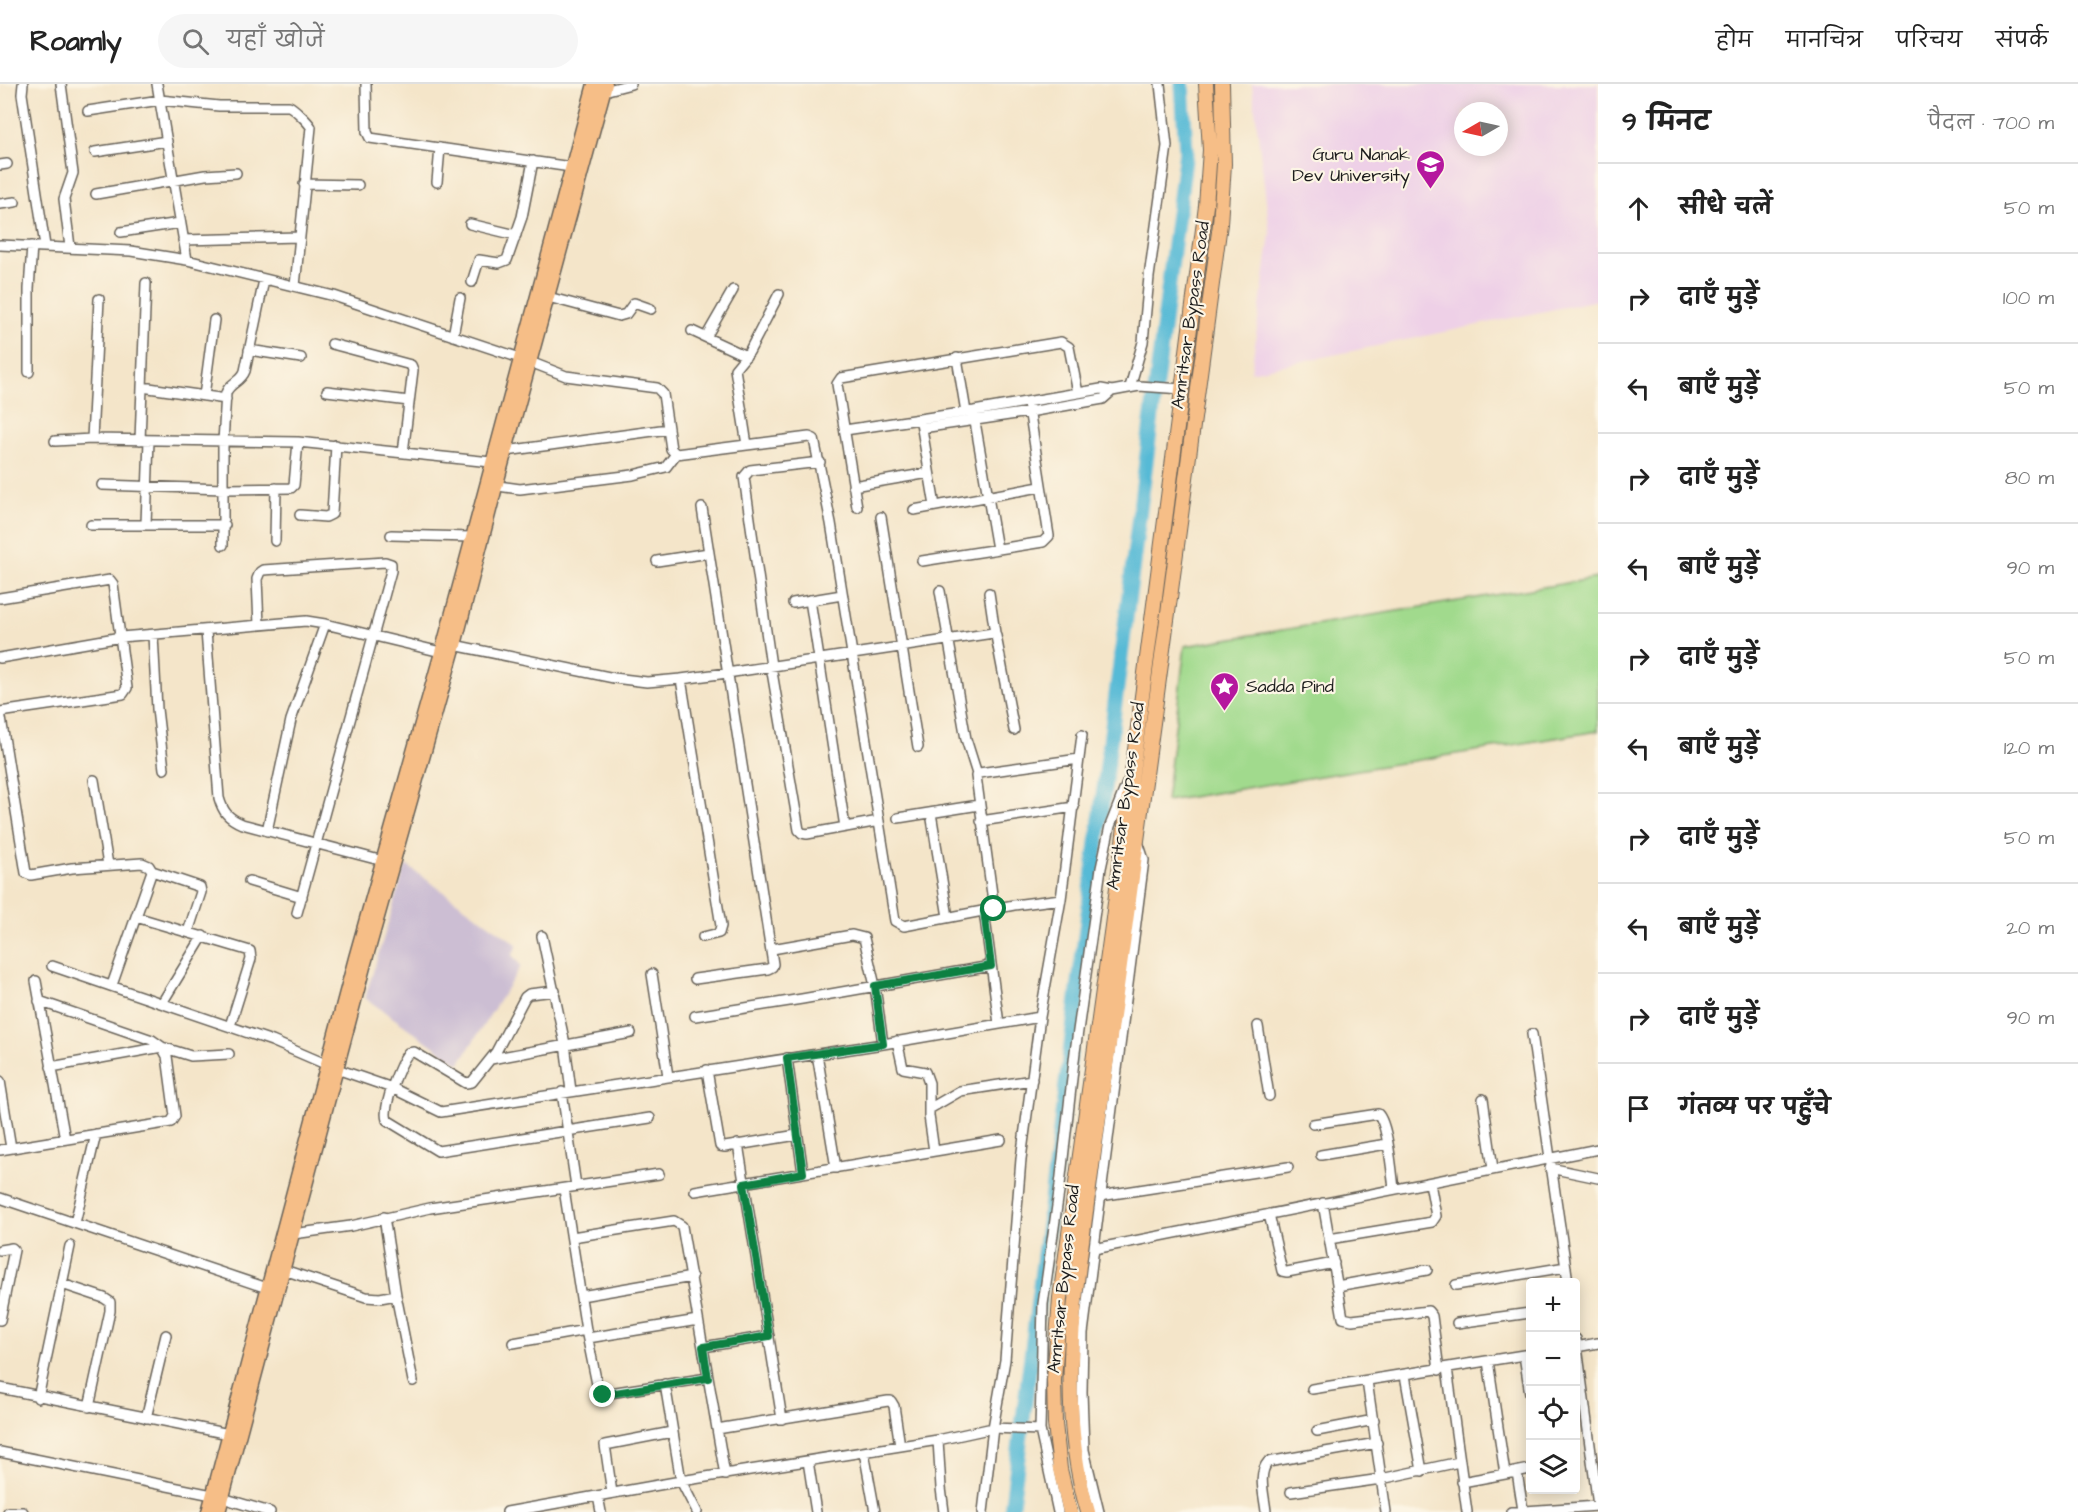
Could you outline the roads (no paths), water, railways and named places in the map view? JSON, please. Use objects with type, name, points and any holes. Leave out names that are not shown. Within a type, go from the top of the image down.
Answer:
[{"type":"highway","name":"Amritsar Bypass Road","points":[[1070,1512],[1060,1469],[1055,1424],[1054,1380],[1060,1298],[1112,926],[1176,388],[1209,173],[1210,132],[1206,84]]},
{"type":"highway","name":"Amritsar Bypass Road","points":[[1088,1512],[1076,1457],[1070,1410],[1073,1324],[1108,1047],[1220,224],[1225,153],[1222,84]]},
{"type":"main road","points":[[446,646],[471,537],[506,451],[525,361],[577,168],[602,86]]},
{"type":"main road","points":[[208,1512],[217,1496],[491,485],[491,462],[548,297],[577,168]]},
{"type":"main road","points":[[219,1512],[217,1496],[229,1434],[273,1290],[284,1270],[332,1067]]},
{"type":"street","points":[[23,84],[22,94],[45,246]]},
{"type":"street","points":[[61,84],[73,173],[64,199],[70,247]]},
{"type":"street","points":[[157,84],[187,260]]},
{"type":"street","points":[[366,84],[367,132],[370,138],[577,168]]},
{"type":"street","points":[[602,86],[631,84]]},
{"type":"street","points":[[1134,387],[1143,342],[1149,277],[1167,146],[1160,84]]},
{"type":"street","points":[[88,111],[160,100],[219,105],[292,107],[308,122],[310,127],[295,286]]},
{"type":"street","points":[[95,153],[167,141]]},
{"type":"street","points":[[437,182],[440,148]]},
{"type":"street","points":[[471,282],[479,260],[499,263],[507,261],[522,217],[533,161]]},
{"type":"street","points":[[96,194],[205,175],[236,173]]},
{"type":"street","points":[[304,184],[358,185]]},
{"type":"street","points":[[0,204],[15,202]]},
{"type":"street","points":[[121,232],[180,222]]},
{"type":"street","points":[[470,224],[516,235]]},
{"type":"street","points":[[183,240],[300,237]]},
{"type":"street","points":[[0,245],[131,250],[187,260],[334,296],[575,378],[659,389],[663,394],[671,449],[676,454]]},
{"type":"street","points":[[29,372],[29,289],[32,246]]},
{"type":"street","points":[[223,545],[225,525],[223,442],[227,388],[243,376],[264,280]]},
{"type":"street","points":[[146,283],[142,387],[147,486],[146,524]]},
{"type":"street","points":[[706,337],[733,290]]},
{"type":"street","points":[[747,445],[735,373],[736,366],[746,356],[779,294]]},
{"type":"street","points":[[548,297],[619,316],[626,314],[634,303],[651,309]]},
{"type":"street","points":[[453,336],[460,298]]},
{"type":"street","points":[[92,439],[99,299]]},
{"type":"street","points":[[204,396],[214,320]]},
{"type":"street","points":[[692,331],[746,356]]},
{"type":"street","points":[[857,507],[837,384],[841,378],[1064,343],[1069,347],[1078,393]]},
{"type":"street","points":[[332,344],[411,364],[413,370],[403,453]]},
{"type":"street","points":[[249,350],[301,358]]},
{"type":"street","points":[[957,358],[972,414],[997,549]]},
{"type":"street","points":[[142,387],[226,399]]},
{"type":"street","points":[[1028,407],[1101,389],[1112,391],[1134,387],[1176,388]]},
{"type":"street","points":[[327,391],[409,401]]},
{"type":"street","points":[[845,430],[921,423],[972,414],[1103,399],[1112,391]]},
{"type":"street","points":[[922,561],[1046,541],[1049,536],[1028,407]]},
{"type":"street","points":[[921,423],[935,506]]},
{"type":"street","points":[[506,451],[668,429]]},
{"type":"street","points":[[491,485],[520,489],[633,475],[666,467],[676,454],[809,437],[816,442],[896,921],[904,926],[1061,899]]},
{"type":"street","points":[[55,441],[92,439],[298,442],[491,462]]},
{"type":"street","points":[[102,485],[224,489],[291,488],[294,486],[298,442]]},
{"type":"street","points":[[300,515],[326,517],[332,514],[336,445]]},
{"type":"street","points":[[820,462],[750,471],[744,477],[771,666],[799,830],[807,834],[879,821]]},
{"type":"street","points":[[853,486],[929,473]]},
{"type":"street","points":[[914,510],[1040,487]]},
{"type":"street","points":[[275,541],[276,488]]},
{"type":"street","points":[[695,979],[771,968],[773,964],[702,508]]},
{"type":"street","points":[[880,517],[918,747]]},
{"type":"street","points":[[92,525],[225,525]]},
{"type":"street","points":[[392,535],[471,537]]},
{"type":"street","points":[[657,561],[708,553]]},
{"type":"street","points":[[259,625],[257,579],[260,572],[389,562],[391,564],[391,571],[297,913]]},
{"type":"street","points":[[0,598],[110,580],[113,584],[127,688],[123,694],[0,712],[4,762],[26,873],[31,875],[72,868],[142,863],[149,866],[152,871],[200,888],[201,892],[188,932]]},
{"type":"street","points":[[940,591],[966,739],[977,774],[975,778],[989,910],[991,966],[999,1024]]},
{"type":"street","points":[[989,593],[1014,730]]},
{"type":"street","points":[[793,603],[842,595]]},
{"type":"street","points":[[810,600],[845,827]]},
{"type":"street","points":[[0,658],[121,637],[296,621],[325,624],[373,635],[446,646],[628,681],[681,680],[995,633]]},
{"type":"street","points":[[267,831],[291,720],[325,624]]},
{"type":"street","points":[[206,631],[219,798],[227,816],[242,824],[388,862]]},
{"type":"street","points":[[153,634],[157,709],[164,770]]},
{"type":"street","points":[[681,680],[722,926],[719,933],[703,937]]},
{"type":"street","points":[[983,1512],[993,1428],[1005,1360],[1021,1159],[1040,1017],[1061,899],[1082,735]]},
{"type":"street","points":[[977,774],[1079,759]]},
{"type":"street","points":[[1058,1512],[1037,1430],[1043,1304],[1060,1185],[1075,1052],[1103,858],[1110,826],[1131,773]]},
{"type":"street","points":[[94,780],[108,865]]},
{"type":"street","points":[[898,818],[979,806]]},
{"type":"street","points":[[981,821],[1074,807]]},
{"type":"street","points":[[931,813],[948,917]]},
{"type":"street","points":[[1099,1512],[1084,1450],[1083,1333],[1144,860],[1137,840]]},
{"type":"street","points":[[112,985],[152,871]]},
{"type":"street","points":[[249,881],[302,897]]},
{"type":"street","points":[[136,917],[247,949],[252,954],[230,1026]]},
{"type":"street","points":[[772,949],[852,935],[861,936],[866,941],[883,1044]]},
{"type":"street","points":[[162,1004],[203,936]]},
{"type":"street","points":[[542,936],[565,1044],[568,1131],[576,1186]]},
{"type":"street","points":[[52,966],[272,1041],[332,1067],[392,1088],[437,1111],[445,1112],[883,1044],[1040,1017]]},
{"type":"street","points":[[695,1016],[991,966]]},
{"type":"street","points":[[652,974],[668,1076]]},
{"type":"street","points":[[36,981],[65,1140]]},
{"type":"street","points":[[555,991],[530,994],[525,997],[491,1059],[474,1081],[466,1083],[411,1052],[406,1055],[392,1088],[385,1115],[387,1120],[438,1151],[650,1118]]},
{"type":"street","points":[[39,1001],[191,1056],[229,1054]]},
{"type":"street","points":[[1258,1026],[1269,1096]]},
{"type":"street","points":[[491,1059],[631,1033]]},
{"type":"street","points":[[1532,1034],[1567,1278]]},
{"type":"street","points":[[897,1041],[903,1068],[928,1075],[934,1151]]},
{"type":"street","points":[[51,1067],[162,1047]]},
{"type":"street","points":[[0,1150],[171,1122],[175,1111],[168,1059],[162,1047]]},
{"type":"street","points":[[817,1054],[836,1168]]},
{"type":"street","points":[[787,1058],[803,1173]]},
{"type":"street","points":[[706,1070],[719,1143],[723,1147],[797,1135]]},
{"type":"street","points":[[929,1108],[960,1092],[1032,1080]]},
{"type":"street","points":[[0,1081],[11,1148]]},
{"type":"street","points":[[1483,1099],[1493,1169]]},
{"type":"street","points":[[1313,1124],[1378,1114],[1387,1144],[1394,1189]]},
{"type":"street","points":[[75,1223],[96,1134]]},
{"type":"street","points":[[694,1191],[1001,1140]]},
{"type":"street","points":[[738,1144],[782,1419]]},
{"type":"street","points":[[1321,1155],[1387,1144]]},
{"type":"street","points":[[1094,1249],[1598,1149]]},
{"type":"street","points":[[1100,1196],[1288,1167]]},
{"type":"street","points":[[1550,1168],[1598,1178]]},
{"type":"street","points":[[293,1234],[351,1226],[430,1208],[659,1173]]},
{"type":"street","points":[[1329,1239],[1432,1222],[1436,1216],[1430,1183]]},
{"type":"street","points":[[564,1189],[599,1394],[708,1378]]},
{"type":"street","points":[[0,1198],[273,1290]]},
{"type":"street","points":[[1323,1203],[1342,1315],[1346,1320],[1423,1310],[1430,1313],[1443,1369],[1467,1512]]},
{"type":"street","points":[[1269,1214],[1282,1271],[1334,1263]]},
{"type":"street","points":[[384,1217],[413,1381]]},
{"type":"street","points":[[572,1237],[678,1222],[683,1229],[724,1475]]},
{"type":"street","points":[[38,1398],[70,1246]]},
{"type":"street","points":[[0,1250],[12,1248],[14,1250],[0,1320]]},
{"type":"street","points":[[1456,1285],[1566,1267]]},
{"type":"street","points":[[284,1270],[366,1297],[380,1298],[396,1295]]},
{"type":"street","points":[[1337,1286],[1427,1270]]},
{"type":"street","points":[[581,1296],[692,1277]]},
{"type":"street","points":[[62,1284],[110,1302],[89,1407]]},
{"type":"street","points":[[1457,1323],[1526,1314]]},
{"type":"street","points":[[513,1343],[698,1320]]},
{"type":"street","points":[[146,1418],[166,1335]]},
{"type":"street","points":[[703,1347],[769,1336]]},
{"type":"street","points":[[1580,1344],[1598,1343]]},
{"type":"street","points":[[1312,1389],[1526,1355]]},
{"type":"street","points":[[1488,1361],[1505,1474]]},
{"type":"street","points":[[1511,1512],[1598,1506],[1580,1373]]},
{"type":"street","points":[[1405,1375],[1422,1471]]},
{"type":"street","points":[[1367,1381],[1386,1512]]},
{"type":"street","points":[[666,1384],[681,1481],[696,1511]]},
{"type":"street","points":[[0,1389],[229,1434]]},
{"type":"street","points":[[717,1429],[891,1401],[894,1406],[900,1446]]},
{"type":"street","points":[[1317,1431],[1374,1420]]},
{"type":"street","points":[[507,1512],[681,1481],[938,1440],[993,1428],[1037,1430]]},
{"type":"street","points":[[612,1493],[605,1444],[672,1432]]},
{"type":"street","points":[[938,1440],[944,1512]]},
{"type":"street","points":[[1266,1512],[1262,1475],[1263,1468],[1268,1462],[1377,1443]]},
{"type":"street","points":[[0,1452],[217,1496],[270,1512]]},
{"type":"street","points":[[864,1452],[874,1512]]},
{"type":"street","points":[[808,1461],[816,1512]]},
{"type":"street","points":[[1291,1492],[1381,1479],[1459,1462]]},
{"type":"street","points":[[1462,1482],[1526,1470]]},
{"type":"street","points":[[1517,1472],[1523,1510]]},
{"type":"street","points":[[598,1496],[601,1512]]},
{"type":"street","points":[[8,1512],[22,1512]]},
{"type":"waterway","points":[[1011,1512],[1186,151],[1182,84]]},
{"type":"place","name":"Guru Nanak Dev University","points":[[1431,190]]},
{"type":"place","name":"Sadda Pind","points":[[1225,712]]}]
